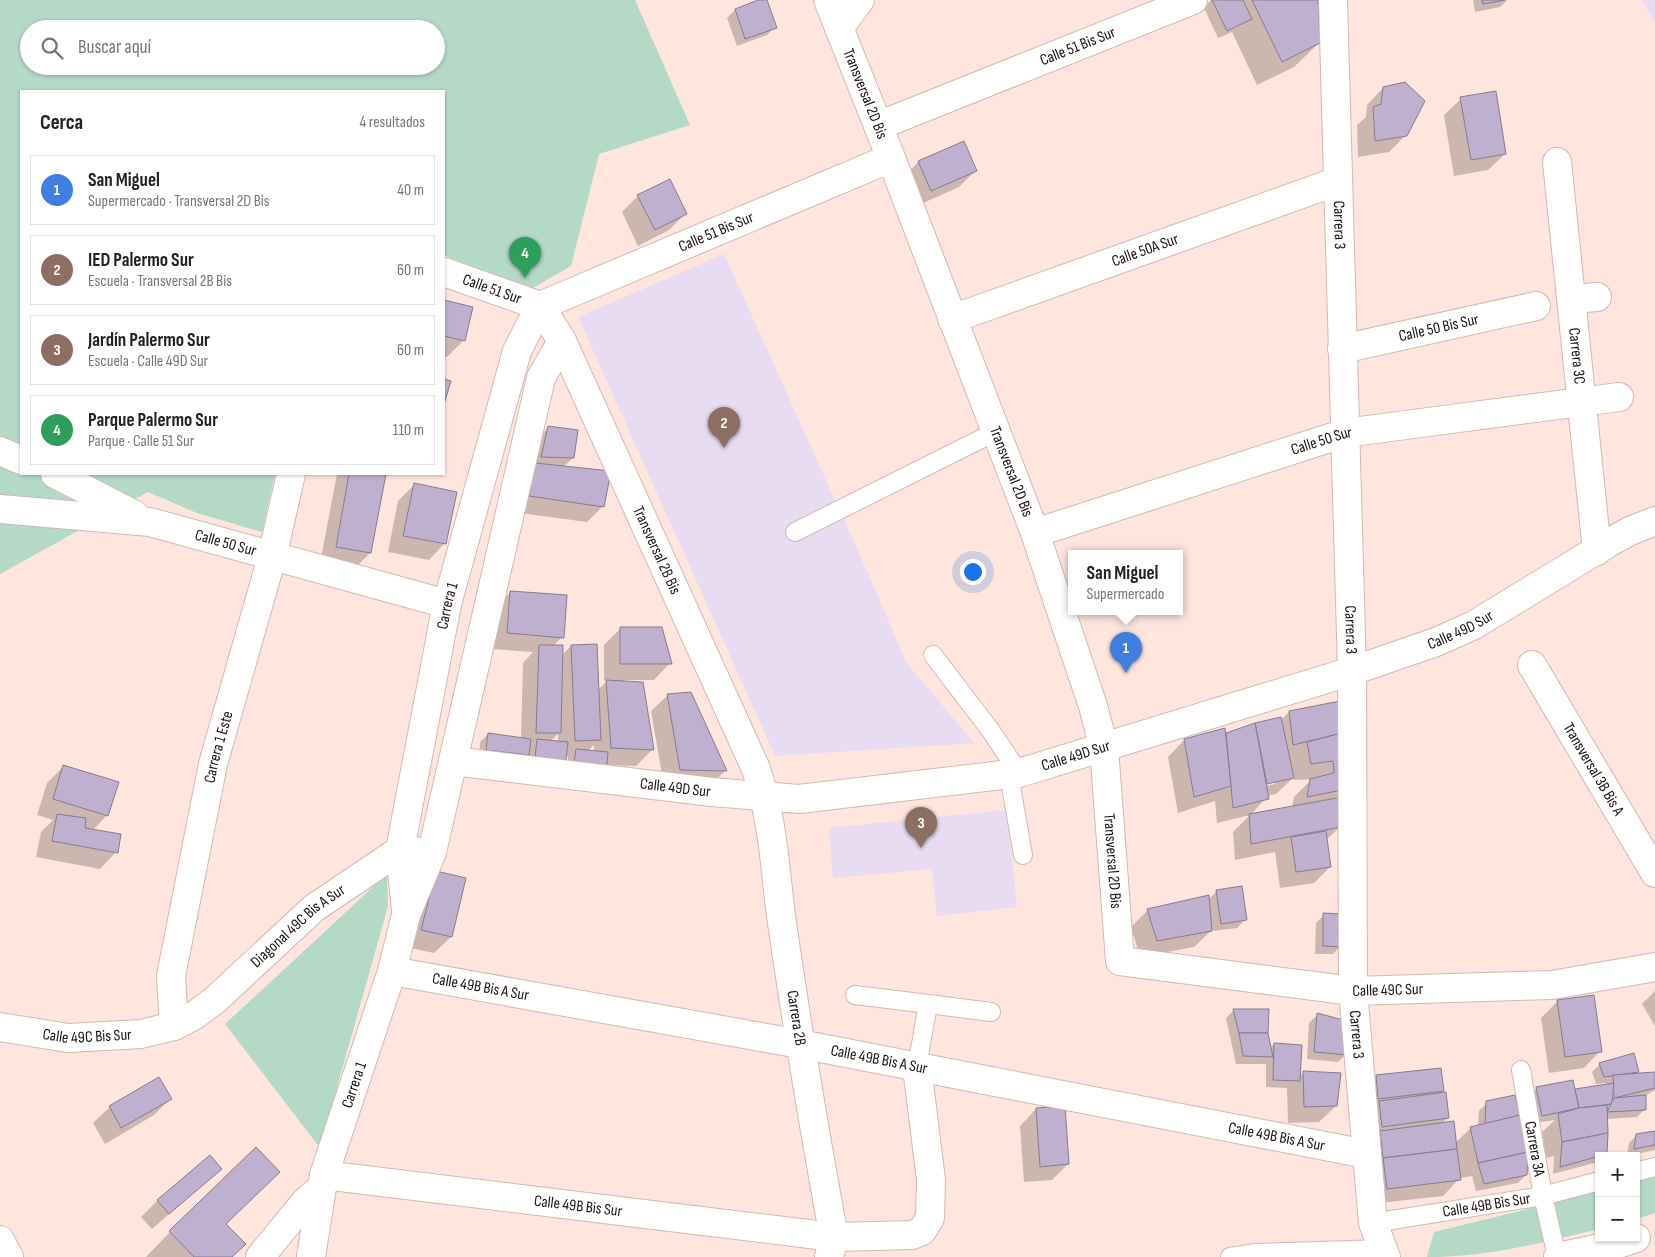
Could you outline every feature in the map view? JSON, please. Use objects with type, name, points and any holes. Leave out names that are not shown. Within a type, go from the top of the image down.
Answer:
[{"type":"street","name":"Transversal 2D Bis","points":[[828,0],[891,158],[1035,533],[1083,676],[1104,748],[1120,961]]},
{"type":"street","name":"Calle 51 Bis Sur","points":[[878,126],[1193,0]]},
{"type":"street","name":"Carrera 3","points":[[1333,0],[1352,671],[1353,992],[1373,1223],[1384,1253]]},
{"type":"street","points":[[839,28],[861,1]]},
{"type":"street","name":"Calle 51 Bis Sur","points":[[540,306],[891,158]]},
{"type":"street","name":"Carrera 3C","points":[[1558,162],[1584,298],[1582,402],[1597,551]]},
{"type":"street","name":"Calle 50A Sur","points":[[952,319],[1338,181]]},
{"type":"street","name":"Calle 51 Sur","points":[[445,272],[540,306]]},
{"type":"street","name":"Transversal 2B Bis","points":[[540,306],[562,341],[756,769],[766,798]]},
{"type":"street","name":"Carrera 1","points":[[406,915],[400,850],[447,604],[517,351],[540,306]]},
{"type":"street","name":"Calle 50 Bis Sur","points":[[1342,350],[1536,306]]},
{"type":"street","name":"Carrera 1","points":[[311,1257],[323,1181],[392,971],[406,915],[432,852],[541,378],[562,341]]},
{"type":"street","name":"Calle 50 Sur","points":[[1035,533],[1344,433],[1619,397]]},
{"type":"street","points":[[0,451],[20,460]]},
{"type":"street","points":[[57,475],[150,522]]},
{"type":"street","name":"Carrera 1 Este","points":[[174,1026],[171,976],[213,764],[272,557],[291,475]]},
{"type":"street","name":"Calle 50 Sur","points":[[0,509],[150,522],[447,604]]},
{"type":"street","name":"Calle 49D Sur","points":[[453,762],[766,798],[799,799],[1014,774],[1352,671],[1436,642],[1474,624],[1630,531],[1655,521]]},
{"type":"street","name":"Transversal 3B Bis A","points":[[1532,665],[1655,873]]},
{"type":"street","name":"Carrera 2B","points":[[766,798],[779,901],[831,1247]]},
{"type":"street","points":[[400,850],[432,852]]},
{"type":"street","name":"Diagonal 49C Bis A Sur","points":[[174,1026],[195,1015],[215,1000],[314,908],[400,850]]},
{"type":"street","name":"Calle 49C Sur","points":[[1120,961],[1353,992],[1552,985],[1655,967]]},
{"type":"street","name":"Calle 49B Bis A Sur","points":[[392,971],[800,1044],[1366,1154]]},
{"type":"street","name":"Calle 49C Bis Sur","points":[[0,1027],[68,1038],[141,1034],[174,1026]]},
{"type":"street","name":"Calle 49B Bis Sur","points":[[323,1181],[831,1247],[912,1235],[922,1231],[930,1218],[931,1180],[917,1066]]},
{"type":"street","points":[[260,1257],[323,1181]]},
{"type":"street","points":[[1640,1237],[1655,1232]]},
{"type":"street","points":[[0,1240],[8,1257]]},
{"type":"street","points":[[1557,1257],[1624,1242]]},
{"type":"lane","points":[[795,532],[995,432]]},
{"type":"lane","points":[[933,655],[991,731],[1014,774],[1023,855]]},
{"type":"lane","points":[[855,995],[991,1012]]},
{"type":"lane","points":[[917,1066],[928,1004]]},
{"type":"lane","name":"Carrera 3A","points":[[1521,1070],[1543,1196],[1557,1257]]},
{"type":"lane","points":[[1640,1171],[1655,1167]]},
{"type":"lane","name":"Calle 49B Bis Sur","points":[[1373,1223],[1543,1196],[1595,1182]]},
{"type":"lane","points":[[1230,1257],[1256,1253],[1384,1253]]},
{"type":"shaded area","points":[[1655,0],[1655,23],[1643,1]]},
{"type":"shaded area","points":[[724,254],[906,662],[974,743],[775,756],[578,317]]},
{"type":"shaded area","points":[[1007,810],[1017,907],[937,916],[932,869],[833,878],[829,828]]},
{"type":"green space","points":[[0,0],[635,0],[690,125],[599,154],[571,266],[529,290],[445,255],[445,90],[20,90],[20,475],[275,475],[262,532],[197,513],[148,492],[0,574]]},
{"type":"green space","points":[[387,874],[388,906],[320,1148],[225,1024]]},
{"type":"green space","points":[[1655,1172],[1655,1213],[1640,1218],[1640,1197],[1640,1176]]},
{"type":"green space","points":[[1595,1190],[1595,1230],[1492,1252],[1427,1257],[1434,1232],[1553,1203]]},
{"type":"building","points":[[758,0],[767,0],[777,28],[745,39],[735,9]]},
{"type":"building","points":[[1212,0],[1243,0],[1252,19],[1227,31]]},
{"type":"building","points":[[1252,0],[1318,0],[1320,43],[1282,62]]},
{"type":"building","points":[[1482,0],[1505,0],[1483,4]]},
{"type":"building","points":[[1405,82],[1425,101],[1407,136],[1375,141],[1373,107],[1381,104],[1383,87]]},
{"type":"building","points":[[1496,91],[1506,154],[1471,160],[1460,97]]},
{"type":"building","points":[[964,141],[977,171],[931,191],[918,161]]},
{"type":"building","points":[[670,179],[687,214],[655,230],[637,195]]},
{"type":"building","points":[[445,300],[473,307],[465,341],[445,336]]},
{"type":"building","points":[[445,379],[451,381],[445,401]]},
{"type":"building","points":[[548,426],[578,430],[574,458],[541,457]]},
{"type":"building","points":[[535,463],[611,471],[604,507],[529,496]]},
{"type":"building","points":[[349,475],[386,475],[371,553],[336,547]]},
{"type":"building","points":[[414,483],[457,492],[446,544],[403,536]]},
{"type":"building","points":[[510,591],[567,595],[564,638],[507,633]]},
{"type":"building","points":[[620,627],[662,627],[672,664],[620,664]]},
{"type":"building","points":[[597,644],[601,740],[575,741],[571,645]]},
{"type":"building","points":[[539,645],[563,645],[561,733],[536,733]]},
{"type":"building","points":[[606,680],[643,682],[654,750],[611,748]]},
{"type":"building","points":[[691,692],[727,771],[680,770],[667,694]]},
{"type":"building","points":[[1340,701],[1342,733],[1293,745],[1289,711]]},
{"type":"building","points":[[1281,717],[1294,778],[1267,784],[1255,723]]},
{"type":"building","points":[[1255,723],[1269,799],[1233,808],[1226,733]]},
{"type":"building","points":[[1225,728],[1231,786],[1194,797],[1184,739]]},
{"type":"building","points":[[488,733],[531,739],[529,755],[486,750]]},
{"type":"building","points":[[1342,733],[1347,789],[1307,797],[1310,779],[1334,773],[1333,761],[1311,764],[1307,742]]},
{"type":"building","points":[[537,739],[568,742],[566,760],[535,757]]},
{"type":"building","points":[[576,749],[608,752],[607,765],[574,762]]},
{"type":"building","points":[[63,765],[119,782],[108,816],[53,799]]},
{"type":"building","points":[[1342,797],[1341,827],[1251,844],[1249,814]]},
{"type":"building","points":[[57,814],[86,818],[85,828],[121,834],[118,853],[52,841]]},
{"type":"building","points":[[1326,831],[1331,867],[1296,872],[1291,837]]},
{"type":"building","points":[[436,871],[466,878],[452,937],[421,930]]},
{"type":"building","points":[[1242,886],[1247,920],[1221,924],[1216,890]]},
{"type":"building","points":[[1209,895],[1212,931],[1157,941],[1147,909]]},
{"type":"building","points":[[1323,913],[1343,914],[1342,947],[1323,946]]},
{"type":"building","points":[[1594,995],[1602,1052],[1565,1057],[1557,1000]]},
{"type":"building","points":[[1233,1009],[1269,1009],[1268,1033],[1239,1033]]},
{"type":"building","points":[[1317,1013],[1347,1021],[1347,1055],[1314,1052]]},
{"type":"building","points":[[1239,1033],[1268,1033],[1273,1057],[1243,1056]]},
{"type":"building","points":[[1274,1043],[1302,1045],[1300,1081],[1273,1080]]},
{"type":"building","points":[[1634,1053],[1639,1072],[1604,1077],[1599,1063]]},
{"type":"building","points":[[1441,1068],[1444,1091],[1378,1099],[1376,1075]]},
{"type":"building","points":[[1303,1071],[1341,1073],[1337,1106],[1304,1107]]},
{"type":"building","points":[[1655,1072],[1655,1088],[1614,1098],[1613,1075]]},
{"type":"building","points":[[159,1077],[172,1099],[121,1128],[109,1106]]},
{"type":"building","points":[[1573,1080],[1579,1108],[1542,1116],[1536,1087]]},
{"type":"building","points":[[1614,1083],[1612,1104],[1579,1108],[1575,1089]]},
{"type":"building","points":[[1446,1092],[1449,1118],[1382,1127],[1379,1101]]},
{"type":"building","points":[[1515,1095],[1520,1115],[1485,1124],[1486,1101]]},
{"type":"building","points":[[1646,1095],[1646,1110],[1607,1112],[1614,1098]]},
{"type":"building","points":[[1607,1105],[1608,1133],[1562,1142],[1558,1114],[1579,1108]]},
{"type":"building","points":[[1065,1106],[1069,1164],[1040,1167],[1036,1108]]},
{"type":"building","points":[[1520,1115],[1528,1152],[1478,1163],[1470,1127]]},
{"type":"building","points":[[1454,1121],[1457,1149],[1383,1158],[1380,1131]]},
{"type":"building","points":[[1655,1131],[1655,1145],[1634,1149],[1636,1134]]},
{"type":"building","points":[[1608,1133],[1607,1152],[1595,1152],[1595,1157],[1560,1167],[1562,1142]]},
{"type":"building","points":[[256,1147],[280,1172],[226,1224],[246,1244],[232,1257],[194,1257],[169,1231]]},
{"type":"building","points":[[1457,1149],[1461,1180],[1387,1189],[1383,1158]]},
{"type":"building","points":[[1528,1152],[1527,1175],[1484,1184],[1478,1163]]},
{"type":"building","points":[[210,1155],[222,1169],[169,1214],[157,1200]]},
{"type":"place","name":"Parque Palermo Sur","points":[[525,278]]},
{"type":"place","name":"IED Palermo Sur","points":[[724,448]]},
{"type":"place","name":"San Miguel","points":[[1126,673]]},
{"type":"place","name":"Jardín Palermo Sur","points":[[921,848]]}]
